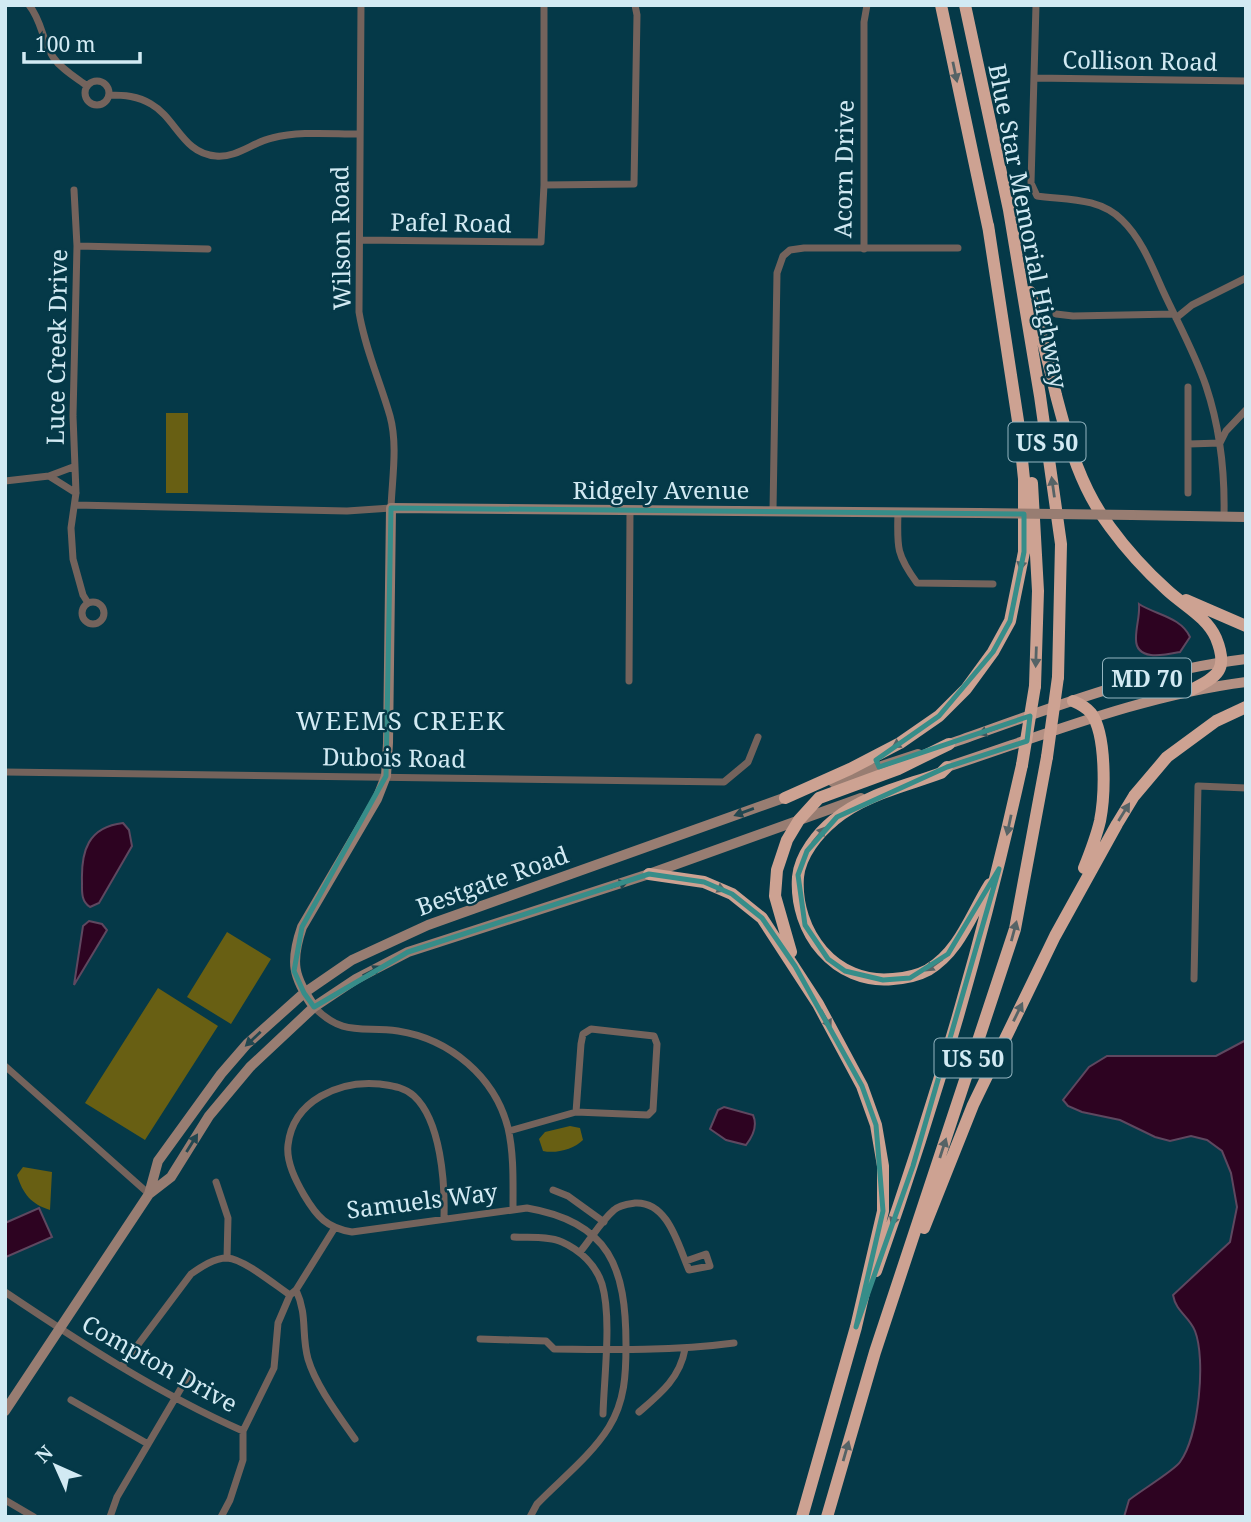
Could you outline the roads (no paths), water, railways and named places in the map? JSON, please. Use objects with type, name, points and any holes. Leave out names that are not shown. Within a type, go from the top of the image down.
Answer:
[{"type":"highway","name":"Blue Star Memorial Highway","points":[[856,1327],[913,1166],[999,869],[1022,765],[1034,686],[1038,591],[1024,409],[1013,343],[941,5]]},
{"type":"highway","name":"Blue Star Memorial Highway","points":[[875,1352],[1015,929],[1047,757],[1058,677],[1061,544],[1009,210],[965,5]]},
{"type":"highway","points":[[1009,210],[1068,445],[1081,477],[1099,512],[1112,530],[1167,590],[1202,618],[1215,636],[1223,662],[1221,670],[1210,680],[1191,690]]},
{"type":"highway","points":[[785,797],[887,750],[939,716],[966,689],[993,652],[1010,621],[1024,552],[1024,479],[988,225]]},
{"type":"highway","points":[[1167,590],[1246,626]]},
{"type":"highway","points":[[875,1352],[973,1105],[1055,936],[1095,841],[1100,819],[1104,772],[1100,742],[1094,719],[1081,704],[1073,701]]},
{"type":"highway","points":[[1055,936],[1117,824],[1149,776],[1190,738],[1246,706]]},
{"type":"highway","points":[[795,965],[775,896],[777,870],[787,840],[799,820],[819,798],[898,769],[949,744]]},
{"type":"highway","points":[[947,767],[941,773],[860,804],[836,817],[823,830],[807,851],[798,875],[799,901],[805,925],[828,959],[845,971],[883,980],[910,978],[929,969],[948,954],[968,926],[999,869]]},
{"type":"highway","points":[[649,874],[704,882],[732,894],[762,918],[795,965],[862,1086],[876,1125],[883,1211],[856,1327]]},
{"type":"highway","name":"US 50","points":[[802,1517],[856,1327]]},
{"type":"highway","name":"US 50","points":[[827,1517],[875,1352]]},
{"type":"main road","name":"Ridgely Avenue","points":[[391,508],[1246,517]]},
{"type":"main road","points":[[314,1007],[294,971],[295,949],[302,927],[377,799],[386,776],[391,508]]},
{"type":"main road","name":"MD 70","points":[[949,744],[1073,701],[1167,673],[1246,659]]},
{"type":"main road","name":"MD 70","points":[[947,767],[1191,690],[1246,682]]},
{"type":"main road","name":"Bestgate Road","points":[[149,1194],[158,1161],[220,1074],[247,1044],[304,993],[352,960],[428,925],[785,797],[949,744]]},
{"type":"main road","name":"Bestgate Road","points":[[5,1411],[149,1194],[171,1177],[209,1116],[250,1068],[314,1007],[356,979],[408,952],[649,874],[947,767]]},
{"type":"street","points":[[29,5],[42,27],[52,56],[61,67],[87,86]]},
{"type":"street","name":"Wilson Road","points":[[361,5],[358,134],[361,240],[359,312],[369,357],[390,417],[394,440],[391,508]]},
{"type":"street","points":[[544,5],[544,185],[634,184],[635,5]]},
{"type":"street","name":"Acorn Drive","points":[[774,510],[779,264],[790,250],[864,249],[864,36],[867,5]]},
{"type":"street","points":[[1036,5],[1031,183],[1037,196],[1078,199],[1098,205],[1122,220],[1145,253],[1206,386],[1220,443],[1225,485],[1223,516]]},
{"type":"street","name":"Collison Road","points":[[1034,78],[1246,81]]},
{"type":"street","points":[[99,80],[107,85],[109,94],[104,102],[95,105],[87,100],[85,91],[87,86],[99,80]]},
{"type":"street","points":[[109,94],[130,96],[151,104],[165,116],[183,140],[196,150],[215,156],[232,155],[270,138],[282,136],[358,134]]},
{"type":"street","name":"Pafel Road","points":[[361,240],[541,242],[544,185]]},
{"type":"street","name":"Luce Creek Drive","points":[[74,190],[77,246],[73,467],[76,493],[71,528],[73,559],[83,595],[88,603]]},
{"type":"street","points":[[77,246],[208,249]]},
{"type":"street","points":[[864,249],[958,248]]},
{"type":"street","points":[[1056,314],[1175,316],[1246,278]]},
{"type":"street","points":[[1188,387],[1188,493]]},
{"type":"street","points":[[1220,443],[1226,431],[1246,410]]},
{"type":"street","points":[[1189,444],[1220,443]]},
{"type":"street","points":[[5,481],[49,476],[73,467]]},
{"type":"street","points":[[49,476],[76,493]]},
{"type":"street","name":"Ridgely Avenue","points":[[75,505],[346,511],[391,508]]},
{"type":"street","points":[[629,681],[630,511]]},
{"type":"street","points":[[898,512],[897,547],[903,565],[917,583],[993,584]]},
{"type":"street","name":"Dubois Road","points":[[5,772],[724,782],[748,762],[758,737]]},
{"type":"street","points":[[1194,979],[1198,786],[1246,788]]},
{"type":"street","points":[[314,1007],[330,1021],[347,1029],[398,1031],[438,1043],[470,1064],[489,1087],[504,1114],[509,1131],[513,1208]]},
{"type":"street","points":[[509,1131],[576,1112],[648,1115],[653,1110],[657,1044],[653,1036],[591,1029],[583,1034],[576,1112]]},
{"type":"street","points":[[5,1066],[149,1194]]},
{"type":"street","points":[[221,1517],[230,1500],[243,1460],[243,1431],[274,1368],[278,1323],[293,1293],[334,1229],[324,1222],[308,1203],[293,1177],[288,1146],[296,1122],[308,1106],[323,1095],[346,1085],[365,1083],[398,1086],[416,1098],[423,1107],[437,1142],[444,1172],[444,1217]]},
{"type":"street","points":[[216,1182],[228,1218],[227,1258]]},
{"type":"street","points":[[554,1190],[568,1196],[604,1222]]},
{"type":"street","points":[[580,1252],[615,1209],[627,1204],[643,1203],[652,1206],[664,1216],[686,1261]]},
{"type":"street","name":"Samuels Way","points":[[334,1229],[352,1232],[444,1217],[527,1208],[556,1212],[588,1230],[614,1262],[621,1278],[625,1305],[626,1376],[623,1393],[609,1427],[597,1444],[537,1504],[530,1517]]},
{"type":"street","points":[[514,1237],[546,1238],[561,1242],[580,1252],[593,1266],[601,1283],[606,1322],[603,1413]]},
{"type":"street","points":[[122,1366],[191,1274],[207,1263],[227,1258],[242,1263],[293,1293],[304,1307],[309,1361],[328,1398],[355,1439]]},
{"type":"street","name":"Compton Drive","points":[[5,1292],[122,1366],[207,1415],[243,1431]]},
{"type":"street","points":[[480,1339],[546,1340],[554,1349],[605,1350],[685,1349],[734,1343]]},
{"type":"street","points":[[639,1412],[674,1378],[682,1363],[685,1349]]},
{"type":"street","points":[[110,1517],[117,1497],[190,1373]]},
{"type":"street","points":[[71,1400],[148,1444]]},
{"type":"street","points":[[5,1500],[34,1517]]},
{"type":"district","name":"WEEMS CREEK","points":[[401,720]]}]
